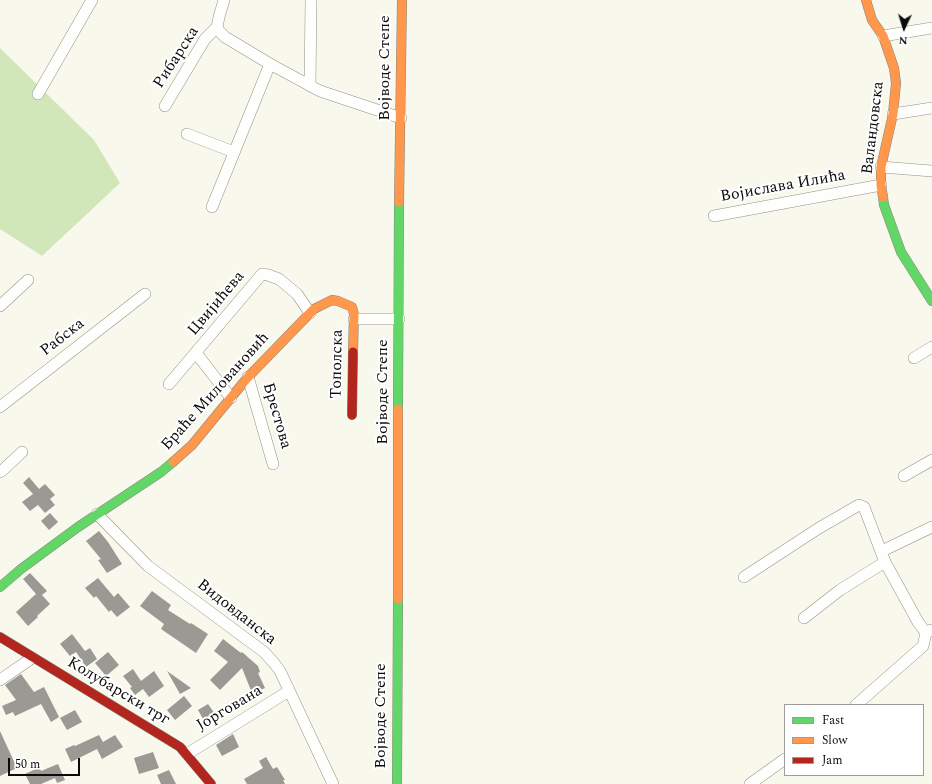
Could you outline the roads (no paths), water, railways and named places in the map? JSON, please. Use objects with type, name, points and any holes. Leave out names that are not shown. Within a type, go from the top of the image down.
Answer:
[{"type":"street","points":[[38,94],[92,0]]},
{"type":"street","points":[[224,0],[217,27],[219,32],[225,37],[270,64],[320,91],[401,118]]},
{"type":"street","points":[[310,86],[311,0]]},
{"type":"street","name":"Војводе Степе","points":[[397,784],[399,204],[402,0]]},
{"type":"street","name":"Валандовска","points":[[866,0],[872,20],[883,36],[894,68],[896,83],[893,114],[881,167],[884,205],[901,252],[932,301]]},
{"type":"street","name":"Рибарска","points":[[165,106],[205,39],[217,27]]},
{"type":"street","points":[[883,36],[932,28]]},
{"type":"street","points":[[212,207],[270,64]]},
{"type":"street","points":[[893,114],[932,108]]},
{"type":"street","points":[[187,134],[234,152]]},
{"type":"street","points":[[881,167],[932,171]]},
{"type":"street","name":"Војислава Илића","points":[[714,216],[882,185]]},
{"type":"street","name":"Цвијићева","points":[[169,384],[262,274],[279,279],[297,294],[310,313]]},
{"type":"street","points":[[0,306],[28,280]]},
{"type":"street","name":"Рабска","points":[[0,408],[145,294]]},
{"type":"street","name":"Браће Миловановић","points":[[0,587],[21,569],[97,514],[177,459],[192,445],[248,377],[314,309],[332,300],[338,301],[352,308],[354,316]]},
{"type":"street","points":[[354,316],[399,319]]},
{"type":"street","name":"Тополска","points":[[352,415],[354,316]]},
{"type":"street","points":[[914,358],[932,347]]},
{"type":"street","points":[[196,353],[231,398]]},
{"type":"street","name":"Брестова","points":[[248,377],[273,464]]},
{"type":"street","points":[[0,472],[22,452]]},
{"type":"street","points":[[904,476],[932,460]]},
{"type":"street","points":[[744,577],[819,528],[859,505],[864,507],[884,556],[918,622],[929,631],[923,646],[857,704]]},
{"type":"street","name":"Видовданска","points":[[97,514],[148,566],[264,652],[280,671],[333,784]]},
{"type":"street","points":[[804,618],[884,556],[932,527]]},
{"type":"street","name":"Колубарски трг","points":[[0,637],[32,658],[180,747],[211,784]]},
{"type":"street","points":[[0,680],[32,658]]},
{"type":"street","name":"Јоргована","points":[[187,754],[289,691]]},
{"type":"street","points":[[750,784],[784,760]]}]
